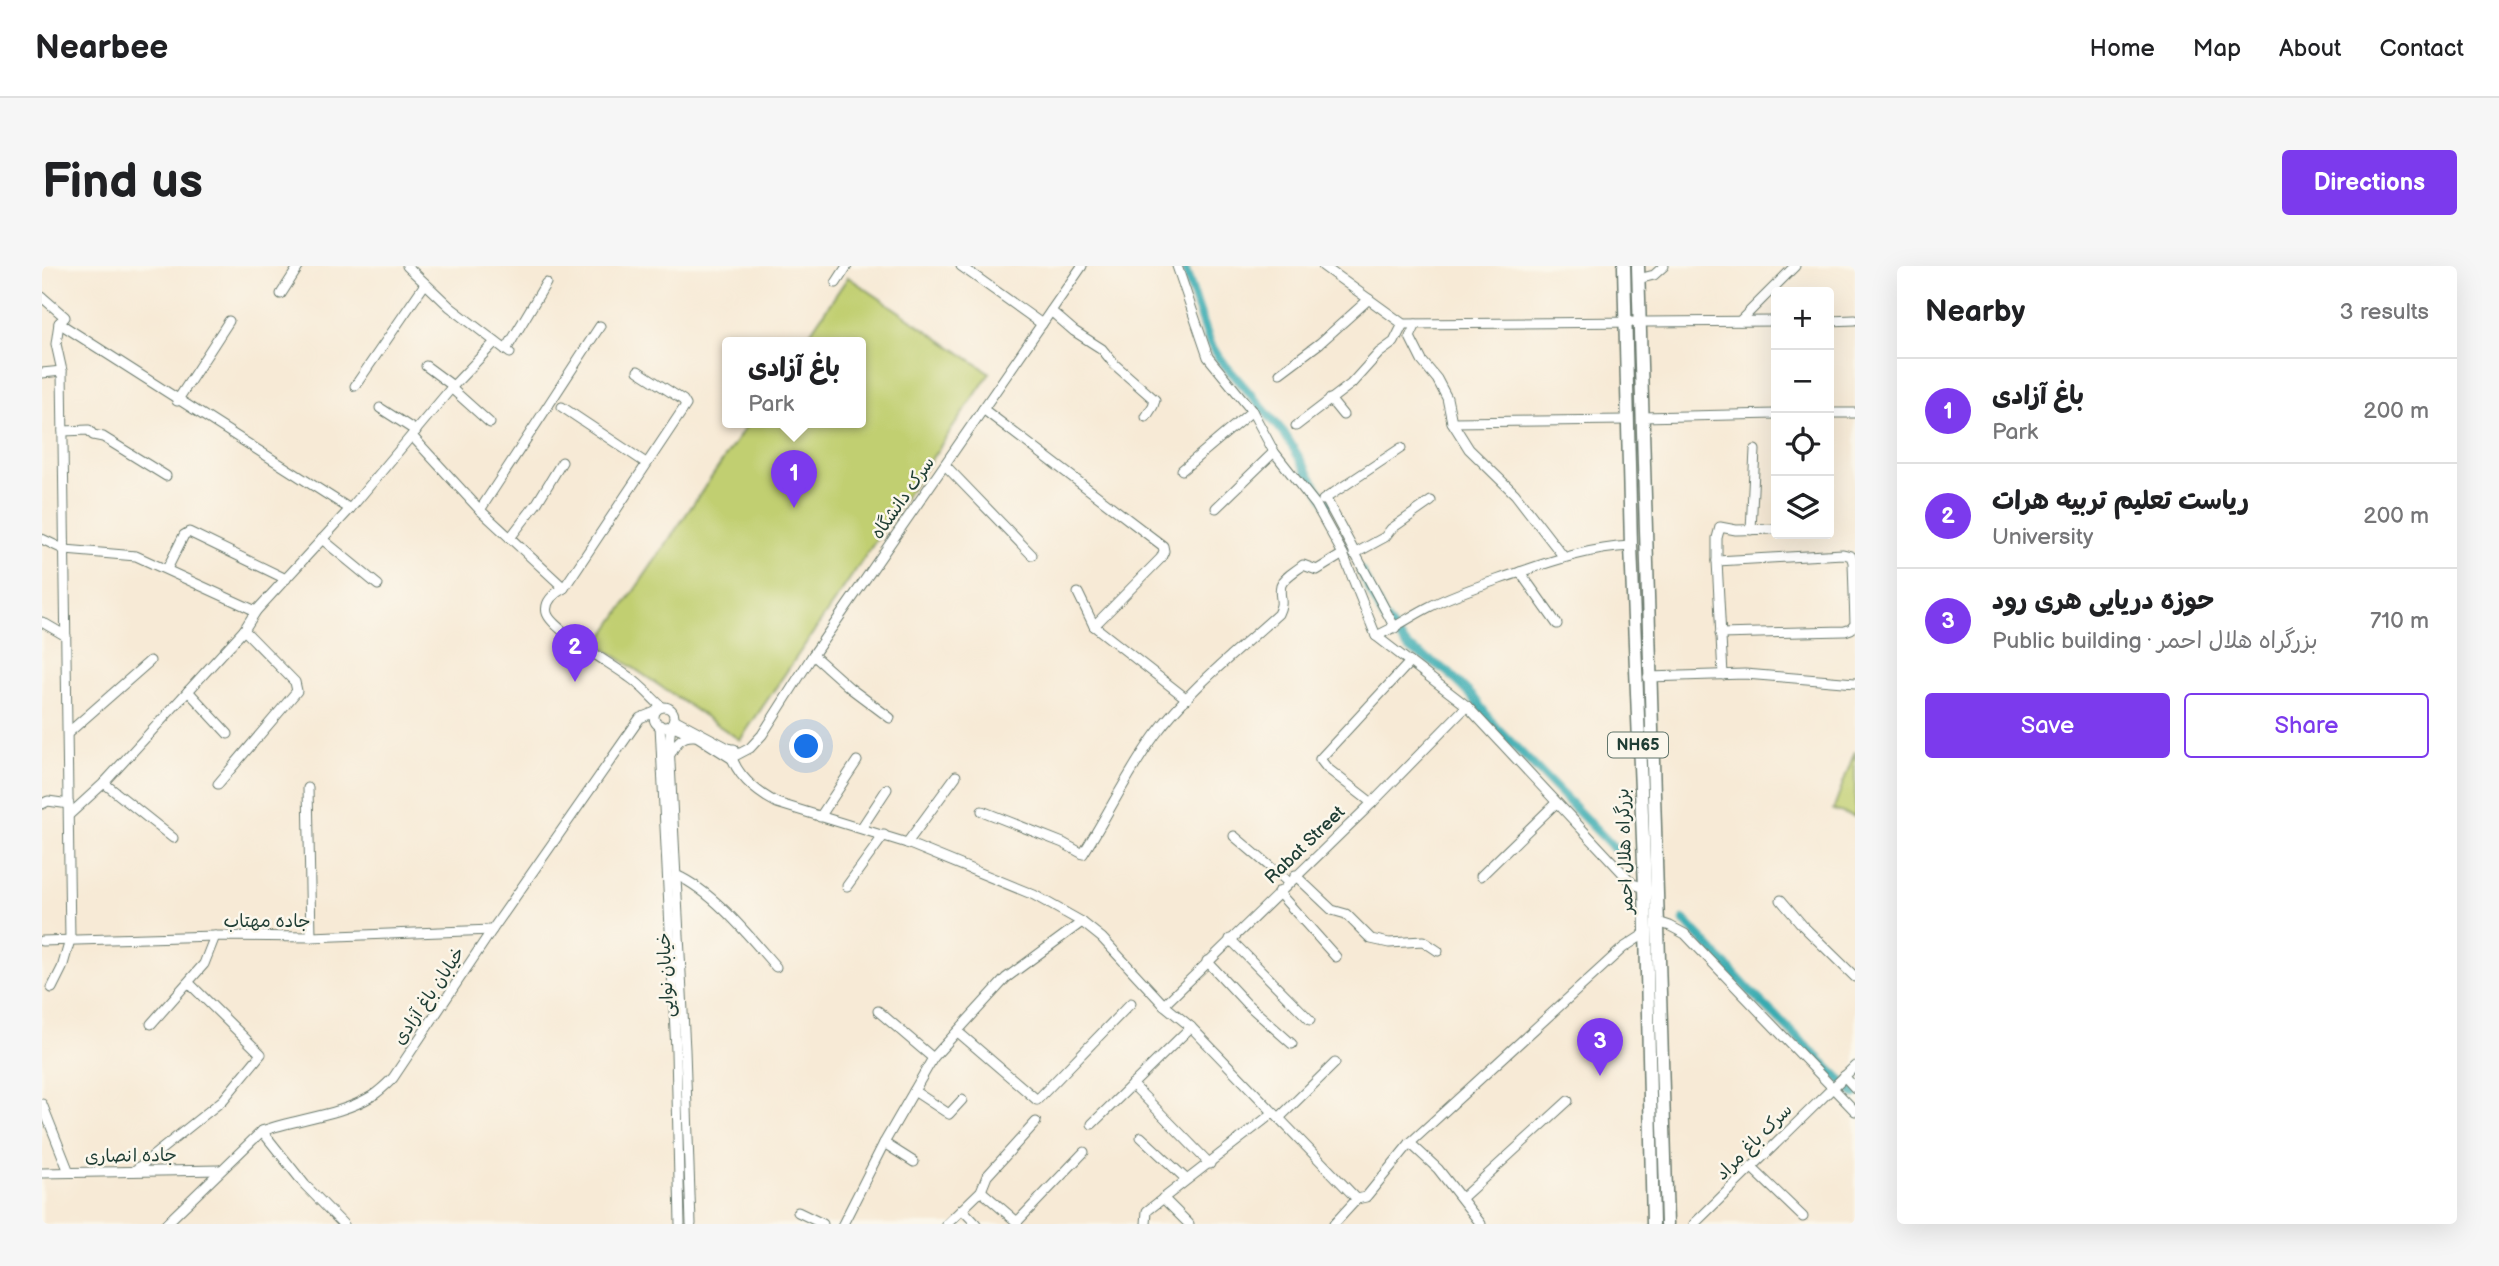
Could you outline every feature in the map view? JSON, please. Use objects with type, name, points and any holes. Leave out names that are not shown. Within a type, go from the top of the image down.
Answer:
[{"type":"highway","name":"بزرگراه هلال احمر","points":[[1624,266],[1633,323],[1642,417],[1642,677],[1653,1224]]},
{"type":"highway","name":"بزرگراه هلال احمر","points":[[1638,273],[1628,420],[1631,546],[1658,922],[1667,1224]]},
{"type":"street","points":[[281,295],[299,266]]},
{"type":"street","points":[[407,266],[425,284],[508,351],[546,283]]},
{"type":"street","points":[[836,283],[847,266]]},
{"type":"street","points":[[961,266],[1042,324]]},
{"type":"street","name":"سرک دانشگاه","points":[[730,753],[750,748],[762,735],[813,655],[1082,266]]},
{"type":"street","points":[[1177,266],[1208,357],[1252,411],[1274,452],[1316,505],[1343,554],[1376,636],[1467,706],[1633,884],[1645,888]]},
{"type":"street","points":[[1323,266],[1403,324],[1771,321]]},
{"type":"street","points":[[1638,273],[1654,275],[1664,266]]},
{"type":"street","points":[[1740,321],[1795,266]]},
{"type":"street","points":[[355,386],[425,284]]},
{"type":"street","points":[[42,297],[62,320],[177,401],[350,509]]},
{"type":"street","points":[[1280,373],[1320,343],[1369,299]]},
{"type":"street","points":[[1051,311],[1074,331],[1102,349],[1114,365],[1155,400],[1146,417]]},
{"type":"street","points":[[52,988],[62,968],[70,940],[62,372],[56,344],[62,320]]},
{"type":"street","points":[[1834,321],[1855,320]]},
{"type":"street","points":[[177,401],[229,321]]},
{"type":"street","points":[[1296,426],[1351,384],[1379,353],[1394,342],[1403,324]]},
{"type":"street","points":[[1416,324],[1410,337],[1422,361],[1437,379],[1447,398],[1452,422],[1469,449],[1515,494],[1563,556]]},
{"type":"street","points":[[480,510],[600,326]]},
{"type":"street","points":[[69,815],[104,783],[244,630],[256,611],[350,509],[452,387],[495,342]]},
{"type":"street","points":[[426,366],[490,423]]},
{"type":"street","points":[[638,371],[683,400],[686,405],[564,588],[553,594],[547,605],[548,617],[631,678],[658,709]]},
{"type":"street","points":[[42,373],[62,372]]},
{"type":"street","points":[[1330,399],[1343,415]]},
{"type":"street","points":[[562,407],[646,463]]},
{"type":"street","points":[[380,408],[414,434],[480,510],[564,588]]},
{"type":"street","points":[[983,409],[1163,546],[1161,558],[1094,626]]},
{"type":"street","points":[[1182,470],[1252,411]]},
{"type":"street","points":[[1834,413],[1855,413]]},
{"type":"street","points":[[1642,417],[1771,414]]},
{"type":"street","points":[[1452,422],[1628,420]]},
{"type":"street","points":[[63,431],[89,430],[93,435],[103,437],[166,476]]},
{"type":"street","points":[[1316,505],[1401,448]]},
{"type":"street","points":[[1751,530],[1755,450]]},
{"type":"street","points":[[1216,508],[1274,452]]},
{"type":"street","points":[[510,538],[537,503],[562,462]]},
{"type":"street","points":[[945,465],[1032,555]]},
{"type":"street","points":[[1326,499],[1395,628]]},
{"type":"street","points":[[1354,554],[1385,537],[1391,529],[1431,501]]},
{"type":"street","points":[[1723,675],[1717,561],[1717,537],[1720,527],[1771,529]]},
{"type":"street","points":[[167,569],[184,535],[189,532],[286,579]]},
{"type":"street","points":[[42,539],[65,550],[135,556],[256,611]]},
{"type":"street","points":[[322,539],[378,585]]},
{"type":"street","points":[[1376,636],[1472,587],[1563,556],[1609,547],[1631,546]]},
{"type":"street","points":[[982,811],[1063,843],[1083,854],[1157,732],[1187,699],[1278,614],[1283,604],[1281,587],[1284,580],[1303,565],[1317,570],[1343,554]]},
{"type":"street","points":[[1717,561],[1843,554],[1851,556],[1853,562],[1854,624],[1851,629],[1720,634]]},
{"type":"street","points":[[1520,572],[1557,624]]},
{"type":"street","points":[[1078,593],[1094,626],[1187,699]]},
{"type":"street","points":[[42,622],[66,636]]},
{"type":"street","points":[[218,784],[297,691],[295,682],[244,630]]},
{"type":"street","points":[[813,655],[850,688],[890,718]]},
{"type":"street","points":[[68,733],[150,661]]},
{"type":"street","points":[[1372,803],[1327,768],[1320,759],[1410,662]]},
{"type":"street","points":[[1642,677],[1745,674],[1855,683]]},
{"type":"street","points":[[188,691],[228,734]]},
{"type":"street","points":[[658,709],[666,706],[673,711],[673,722]]},
{"type":"street","name":"Rabat Street","points":[[1164,1005],[1372,803],[1467,706]]},
{"type":"street","points":[[658,709],[655,720],[660,725],[673,722],[730,753],[735,768],[763,796],[777,803],[907,843],[1034,895],[1082,922],[1102,938],[1164,1005],[1191,1027],[1356,1199]]},
{"type":"street","name":"خیابان باغ آزادی","points":[[166,1224],[262,1131],[283,1123],[343,1109],[373,1096],[393,1078],[640,718],[658,709]]},
{"type":"street","points":[[673,722],[730,753]]},
{"type":"street","name":"خیابان نوایی","points":[[673,722],[670,755],[691,1224]]},
{"type":"street","name":"خیابان نوایی","points":[[660,725],[675,1037],[680,1224]]},
{"type":"street","points":[[670,755],[682,738],[698,737]]},
{"type":"street","points":[[820,817],[857,761]]},
{"type":"street","points":[[907,843],[956,776]]},
{"type":"street","points":[[104,783],[173,838]]},
{"type":"street","points":[[308,788],[311,937]]},
{"type":"street","points":[[862,827],[887,789]]},
{"type":"street","points":[[42,804],[48,801],[69,804]]},
{"type":"street","points":[[1481,876],[1556,803]]},
{"type":"street","points":[[847,886],[884,835]]},
{"type":"street","points":[[1234,836],[1332,910],[1346,914],[1371,939],[1389,943],[1423,941],[1438,951]]},
{"type":"street","points":[[676,875],[703,892],[750,937],[776,967]]},
{"type":"street","points":[[1279,892],[1336,957]]},
{"type":"street","points":[[1781,900],[1803,926],[1855,977]]},
{"type":"street","points":[[843,1224],[884,1143],[933,1058],[1006,978],[1082,922]]},
{"type":"street","points":[[1658,922],[1685,934],[1838,1082],[1855,1111]]},
{"type":"street","name":"جاده مهتاب","points":[[42,941],[215,936],[311,937],[492,930]]},
{"type":"street","points":[[1334,1224],[1356,1199],[1366,1197],[1410,1143],[1623,948],[1646,933]]},
{"type":"street","points":[[151,1024],[204,964],[215,936]]},
{"type":"street","points":[[1230,939],[1310,1020]]},
{"type":"street","points":[[1207,961],[1246,1003],[1292,1044]]},
{"type":"street","points":[[134,1171],[223,1100],[261,1054],[190,983]]},
{"type":"street","points":[[958,1032],[1037,1100],[1131,1003]]},
{"type":"street","points":[[878,1011],[933,1058]]},
{"type":"street","points":[[1092,1124],[1191,1027]]},
{"type":"street","points":[[1146,1224],[1147,1211],[1186,1179],[1276,1116],[1335,1063]]},
{"type":"street","name":"سرک باغ مراد","points":[[1694,1224],[1855,1066]]},
{"type":"street","points":[[1838,1082],[1855,1088]]},
{"type":"street","points":[[1132,1084],[1210,1164]]},
{"type":"street","points":[[914,1091],[948,1114],[962,1100]]},
{"type":"street","points":[[1462,1198],[1567,1101]]},
{"type":"street","points":[[42,1104],[69,1172]]},
{"type":"street","points":[[947,1224],[981,1191],[987,1176],[1036,1122]]},
{"type":"street","points":[[262,1131],[305,1185],[343,1224]]},
{"type":"street","points":[[1141,1137],[1186,1179]]},
{"type":"street","points":[[884,1143],[914,1162]]},
{"type":"street","points":[[1410,1143],[1438,1169],[1481,1224]]},
{"type":"street","points":[[981,1191],[1017,1222],[1084,1152]]},
{"type":"street","points":[[1751,1167],[1803,1217]]},
{"type":"street","name":"جاده انصاری","points":[[42,1173],[220,1170]]},
{"type":"street","points":[[1163,1198],[1189,1224]]},
{"type":"street","points":[[962,1209],[976,1224]]},
{"type":"street","points":[[798,1212],[822,1224]]},
{"type":"green space","points":[[848,277],[990,373],[740,740],[598,644],[745,428],[866,428],[866,337],[807,337]]},
{"type":"green space","points":[[1855,751],[1855,817],[1833,810]]},
{"type":"waterway","points":[[1184,266],[1210,343],[1219,358],[1284,433],[1328,505]]},
{"type":"waterway","points":[[1361,571],[1384,618],[1408,647],[1447,671],[1474,698],[1494,725],[1624,858]]},
{"type":"waterway","points":[[1684,920],[1749,990],[1855,1094]]},
{"type":"place","name":"باغ آزادی","points":[[794,508]]},
{"type":"place","name":"ریاست تعلیم تربیه هرات","points":[[575,682]]},
{"type":"place","name":"حوزه دریایی هری رود","points":[[1600,1076]]}]
